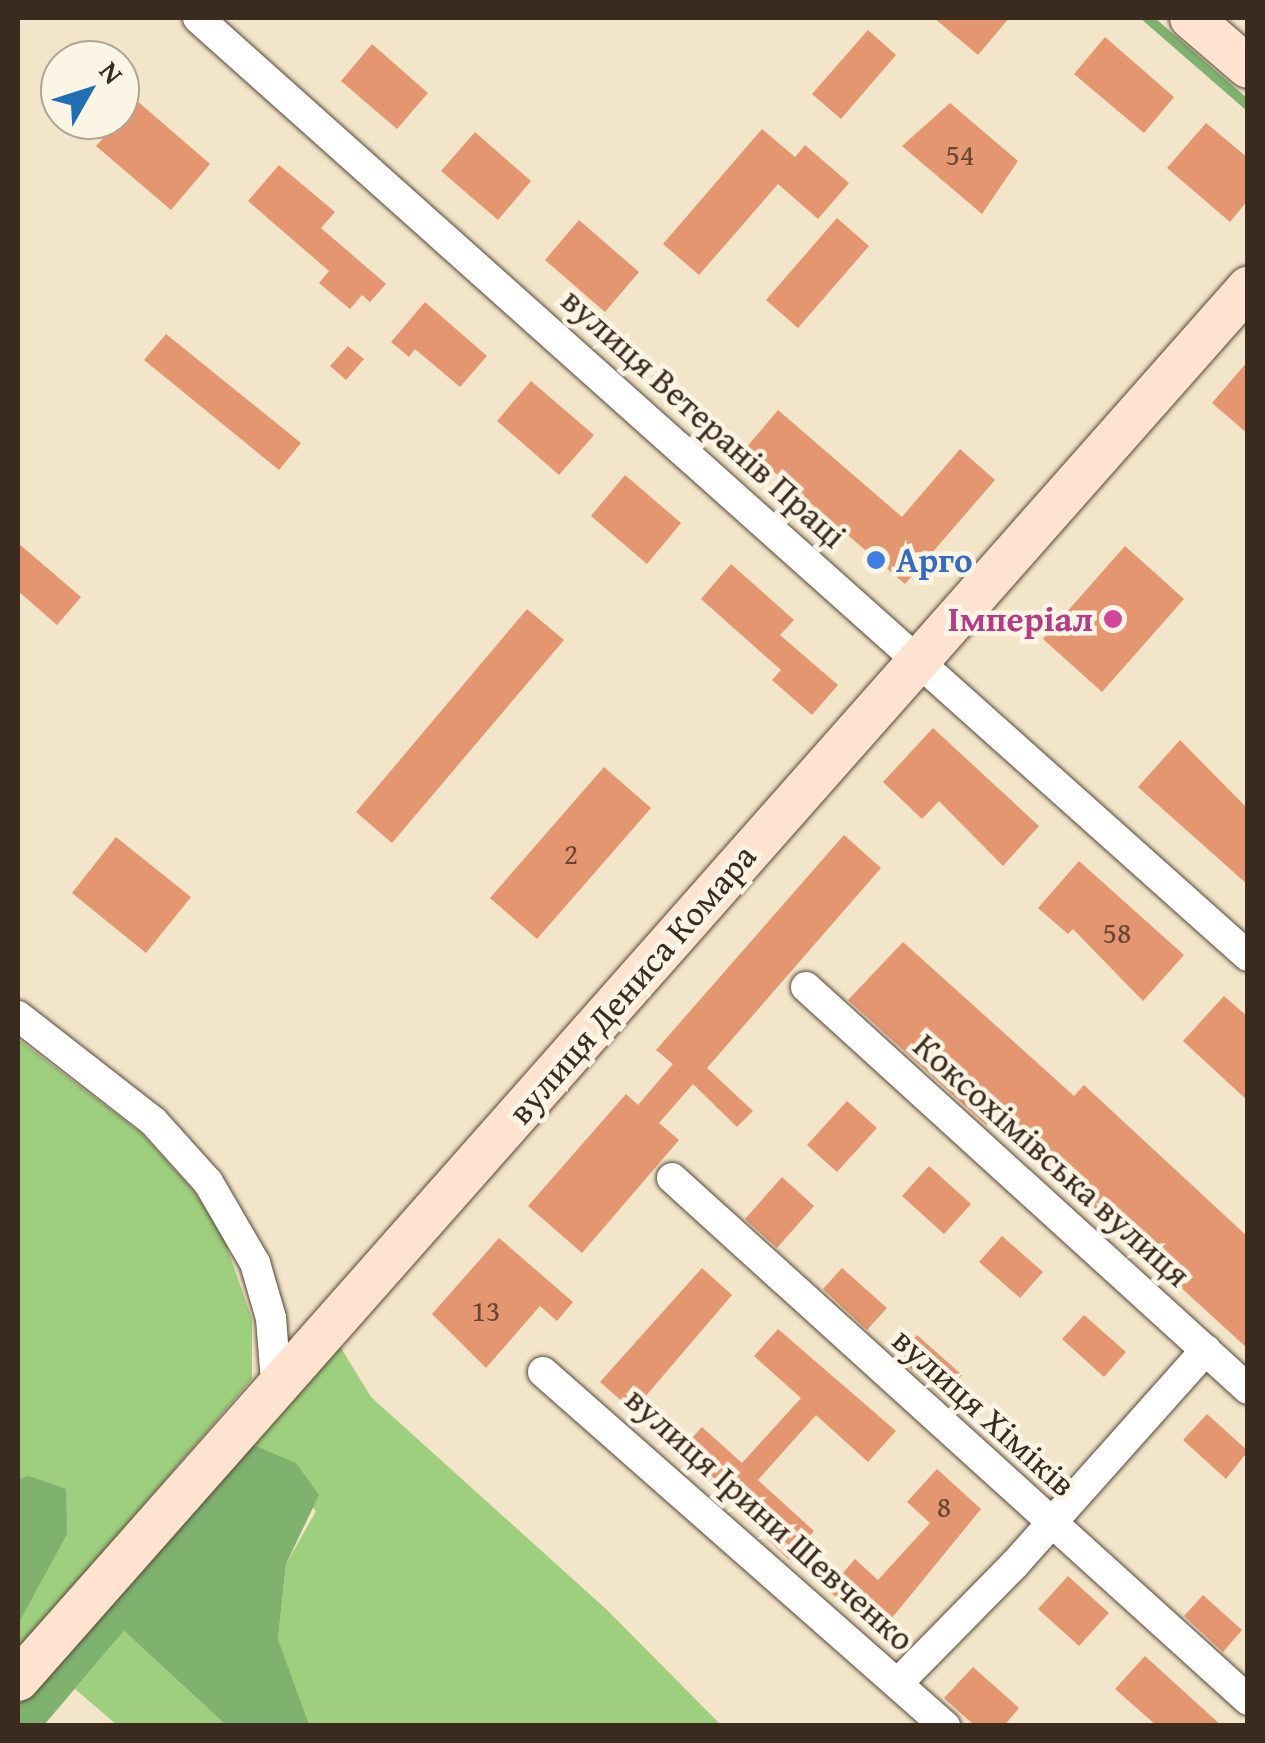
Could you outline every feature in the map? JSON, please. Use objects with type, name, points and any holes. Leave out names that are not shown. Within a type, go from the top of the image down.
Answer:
[{"type":"street","name":"вулиця Ветеранів Праці","points":[[198,18],[1248,956]]},
{"type":"street","points":[[1191,18],[1248,67]]},
{"type":"street","name":"вулиця Дениса Комара","points":[[18,1680],[276,1382],[1248,288]]},
{"type":"street","name":"Коксохімівська вулиця","points":[[806,987],[1248,1389]]},
{"type":"street","points":[[18,1016],[153,1121],[208,1182],[255,1263],[271,1318],[276,1382]]},
{"type":"street","name":"вулиця Хіміків","points":[[672,1178],[1248,1700]]},
{"type":"street","points":[[898,1683],[1206,1350]]},
{"type":"street","name":"вулиця Ірини Шевченко","points":[[544,1372],[945,1726]]},
{"type":"green space","points":[[1140,18],[1155,18],[1247,98],[1247,111]]},
{"type":"green space","points":[[18,1039],[141,1133],[193,1190],[222,1233],[252,1319],[252,1379],[18,1651]]},
{"type":"green space","points":[[338,1343],[371,1397],[606,1609],[721,1725],[307,1724],[278,1639],[286,1564],[316,1511],[249,1443]]},
{"type":"green space","points":[[249,1443],[296,1463],[319,1495],[286,1564],[278,1639],[309,1725],[226,1725],[124,1631],[44,1725],[18,1726],[18,1705]]},
{"type":"green space","points":[[29,1476],[66,1489],[67,1534],[18,1624],[18,1479]]},
{"type":"green space","points":[[124,1631],[226,1725],[117,1725],[75,1689]]},
{"type":"building","points":[[934,18],[1009,18],[978,55]]},
{"type":"building","points":[[868,30],[896,55],[841,119],[812,94]]},
{"type":"building","points":[[1105,37],[1174,97],[1144,133],[1074,74]]},
{"type":"building","points":[[372,44],[428,93],[397,129],[341,81]]},
{"type":"building","points":[[140,103],[210,164],[171,210],[96,146],[101,140],[140,140]]},
{"type":"building","points":[[950,103],[1018,161],[982,214],[902,146]]},
{"type":"building","points":[[1206,123],[1248,158],[1248,200],[1230,222],[1167,168]]},
{"type":"building","points":[[762,129],[795,157],[805,145],[849,183],[818,219],[778,184],[699,275],[663,244]]},
{"type":"building","points":[[475,132],[531,181],[498,220],[441,171]]},
{"type":"building","points":[[279,165],[335,212],[321,228],[386,284],[370,302],[362,295],[350,309],[319,283],[329,271],[248,201]]},
{"type":"building","points":[[837,218],[869,246],[798,328],[766,300]]},
{"type":"building","points":[[579,220],[639,272],[605,312],[545,260]]},
{"type":"building","points":[[425,302],[487,356],[460,387],[415,349],[409,357],[391,342]]},
{"type":"building","points":[[166,334],[301,443],[279,470],[144,360]]},
{"type":"building","points":[[348,346],[364,359],[346,380],[330,366]]},
{"type":"building","points":[[1248,361],[1248,434],[1212,403]]},
{"type":"building","points":[[531,381],[594,435],[559,475],[497,421]]},
{"type":"building","points":[[778,410],[902,517],[960,449],[995,480],[905,584],[746,448]]},
{"type":"building","points":[[625,475],[681,523],[647,564],[591,516]]},
{"type":"building","points":[[18,543],[81,597],[57,625],[18,591]]},
{"type":"building","name":"Імперіал","points":[[1125,546],[1184,599],[1102,692],[1043,639]]},
{"type":"building","points":[[731,564],[794,620],[780,635],[838,685],[812,715],[772,680],[781,670],[701,599]]},
{"type":"building","points":[[527,609],[564,640],[392,843],[356,812]]},
{"type":"building","points":[[933,728],[1039,826],[1003,866],[939,801],[922,819],[883,782]]},
{"type":"building","points":[[1180,740],[1248,809],[1248,885],[1138,787]]},
{"type":"building","points":[[604,767],[651,808],[537,939],[490,898]]},
{"type":"building","points":[[844,835],[881,868],[707,1068],[753,1111],[737,1127],[693,1084],[659,1123],[679,1140],[582,1253],[528,1206],[626,1094],[638,1105],[673,1064],[656,1050]]},
{"type":"building","points":[[116,837],[191,897],[146,953],[72,893]]},
{"type":"building","points":[[1079,861],[1184,955],[1143,1001],[1073,929],[1068,934],[1038,908]]},
{"type":"building","points":[[903,942],[1074,1096],[1084,1085],[1248,1237],[1248,1349],[994,1116],[986,1125],[848,1000]]},
{"type":"building","points":[[1224,996],[1248,1017],[1248,1101],[1183,1041]]},
{"type":"building","points":[[847,1101],[877,1128],[837,1172],[807,1145]]},
{"type":"building","points":[[929,1166],[971,1204],[944,1234],[902,1196]]},
{"type":"building","points":[[782,1177],[814,1206],[777,1248],[745,1219]]},
{"type":"building","points":[[1002,1236],[1043,1272],[1020,1298],[979,1262]]},
{"type":"building","points":[[499,1238],[573,1302],[557,1321],[540,1306],[486,1368],[432,1314]]},
{"type":"building","points":[[702,1268],[732,1295],[633,1411],[600,1382]]},
{"type":"building","points":[[842,1268],[887,1308],[867,1330],[823,1289]]},
{"type":"building","points":[[1084,1315],[1126,1352],[1104,1377],[1062,1339]]},
{"type":"building","points":[[778,1329],[896,1431],[868,1462],[816,1415],[758,1480],[814,1531],[789,1560],[678,1453],[702,1427],[742,1463],[801,1398],[754,1356]]},
{"type":"building","points":[[917,1335],[962,1375],[942,1397],[898,1357]]},
{"type":"building","points":[[1207,1414],[1248,1451],[1226,1479],[1183,1440]]},
{"type":"building","points":[[937,1469],[981,1509],[878,1635],[828,1590],[855,1559],[878,1580],[930,1523],[907,1502]]},
{"type":"building","points":[[1068,1576],[1109,1613],[1079,1646],[1038,1609]]},
{"type":"building","points":[[1203,1595],[1242,1630],[1223,1652],[1184,1616]]},
{"type":"building","points":[[1145,1656],[1222,1726],[1157,1726],[1115,1689]]},
{"type":"building","points":[[973,1667],[1019,1708],[1004,1726],[975,1726],[944,1698]]},
{"type":"place","name":"Арго","points":[[876,560]]},
{"type":"place","name":"Імперіал","points":[[1113,619]]}]
